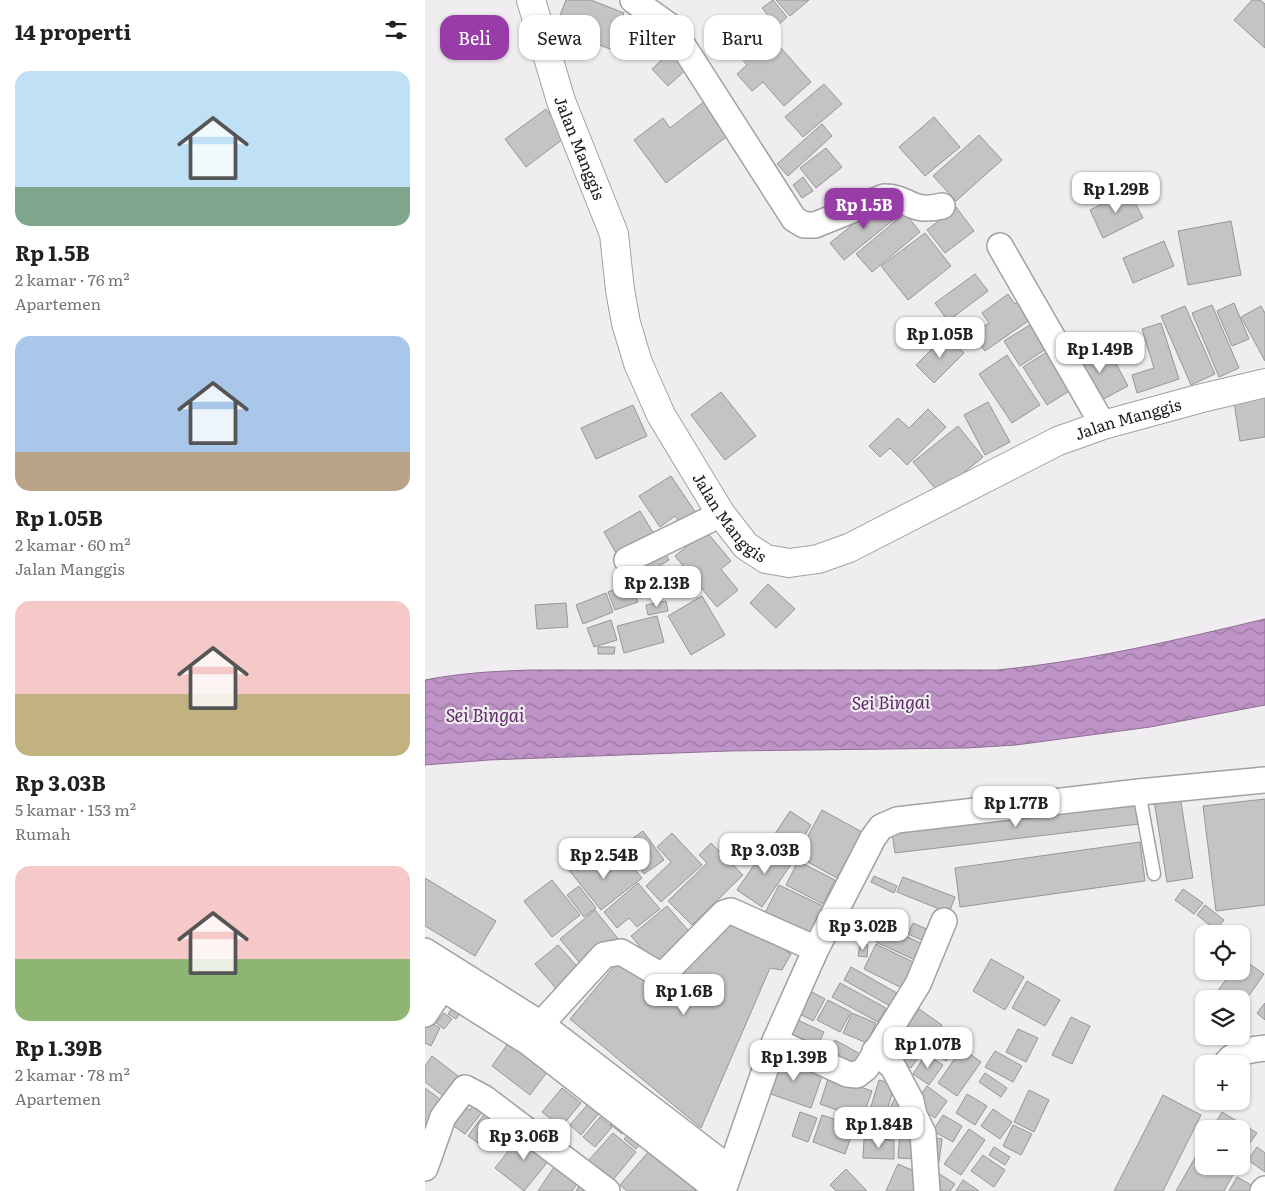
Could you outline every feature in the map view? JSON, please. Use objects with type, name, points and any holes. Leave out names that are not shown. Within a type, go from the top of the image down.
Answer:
[{"type":"street","name":"Jalan Manggis","points":[[531,0],[561,101],[615,234],[620,290],[626,323],[638,363],[661,416],[721,514],[746,546],[766,559],[789,563],[818,559],[849,548],[885,531],[1059,441],[1103,425],[1201,398],[1265,383]]},
{"type":"street","points":[[633,0],[671,27],[794,219],[803,226],[815,226],[884,197],[893,197],[917,208],[927,210],[943,206]]},
{"type":"street","points":[[1000,246],[1103,425]]},
{"type":"street","points":[[627,560],[721,514]]},
{"type":"street","points":[[724,1184],[775,1041],[816,949],[876,833],[889,822],[1139,792],[1265,780]]},
{"type":"street","points":[[541,1024],[604,955],[621,952],[655,972],[664,974],[724,913],[731,911],[816,949]]},
{"type":"street","points":[[775,1041],[847,1074],[857,1075],[866,1068],[918,984],[944,921]]},
{"type":"street","points":[[425,951],[541,1024],[724,1184]]},
{"type":"street","points":[[425,1014],[433,982],[528,1042],[724,1184]]},
{"type":"street","points":[[1236,1055],[1244,1051],[1265,1048]]},
{"type":"street","points":[[875,1051],[893,1067],[911,1101],[914,1115],[923,1132],[927,1191]]},
{"type":"street","points":[[425,1168],[443,1117],[465,1088],[484,1098],[607,1191]]},
{"type":"lane","points":[[1139,792],[1154,874]]},
{"type":"water","name":"Sei Bingai","points":[[1265,619],[1265,705],[1150,727],[1016,745],[967,748],[729,751],[489,760],[425,765],[425,680],[478,673],[532,670],[997,670],[1099,655]]},
{"type":"building","points":[[566,0],[591,0],[624,13],[623,15],[610,15],[610,49],[600,45],[600,15],[560,15]]},
{"type":"building","points":[[773,0],[787,17],[781,22],[781,15],[768,15],[762,8]]},
{"type":"building","points":[[776,0],[809,0],[790,16]]},
{"type":"building","points":[[1252,0],[1260,0],[1265,4],[1265,48],[1234,20]]},
{"type":"building","points":[[781,48],[811,82],[784,106],[763,82],[752,91],[737,74],[747,65],[743,60],[781,60]]},
{"type":"building","points":[[661,60],[683,60],[689,67],[668,86],[652,69]]},
{"type":"building","points":[[824,84],[842,104],[803,137],[785,117]]},
{"type":"building","points":[[705,101],[730,134],[666,183],[634,140],[663,118],[670,128]]},
{"type":"building","points":[[546,109],[567,136],[526,167],[505,139]]},
{"type":"building","points":[[934,117],[960,147],[925,176],[899,147]]},
{"type":"building","points":[[822,124],[832,136],[788,176],[777,164]]},
{"type":"building","points":[[979,135],[1002,160],[956,201],[933,176]]},
{"type":"building","points":[[826,148],[842,167],[816,188],[800,168]]},
{"type":"building","points":[[803,177],[813,191],[802,198],[793,185]]},
{"type":"building","points":[[1129,191],[1143,218],[1103,238],[1090,210]]},
{"type":"building","points":[[884,199],[898,216],[844,260],[830,243]]},
{"type":"building","points":[[956,207],[974,231],[945,253],[927,230]]},
{"type":"building","points":[[905,213],[920,232],[872,272],[856,254]]},
{"type":"building","points":[[1231,221],[1241,275],[1188,285],[1178,231]]},
{"type":"building","points":[[925,233],[951,266],[908,300],[881,266]]},
{"type":"building","points":[[1164,241],[1174,266],[1133,283],[1123,258]]},
{"type":"building","points":[[975,274],[988,291],[948,321],[935,303]]},
{"type":"building","points":[[1008,294],[1015,304],[1019,301],[1031,319],[985,351],[973,334],[989,323],[982,313]]},
{"type":"building","points":[[1234,303],[1249,339],[1232,346],[1217,311]]},
{"type":"building","points":[[1212,305],[1239,368],[1219,377],[1192,313]]},
{"type":"building","points":[[1185,306],[1215,374],[1191,385],[1161,316]]},
{"type":"building","points":[[1261,306],[1265,313],[1265,361],[1241,317]]},
{"type":"building","points":[[1036,321],[1052,345],[1020,366],[1004,341]]},
{"type":"building","points":[[1161,323],[1179,379],[1137,393],[1132,375],[1154,368],[1142,329]]},
{"type":"building","points":[[946,335],[964,353],[934,383],[916,365]]},
{"type":"building","points":[[1106,345],[1128,386],[1094,404],[1072,363]]},
{"type":"building","points":[[1053,348],[1077,386],[1047,405],[1023,367]]},
{"type":"building","points":[[1007,355],[1040,405],[1012,423],[979,374]]},
{"type":"building","points":[[721,392],[756,436],[725,460],[691,415]]},
{"type":"building","points":[[1265,397],[1265,437],[1240,441],[1234,402]]},
{"type":"building","points":[[988,402],[1010,442],[985,455],[964,415]]},
{"type":"building","points":[[633,405],[647,436],[596,459],[581,428]]},
{"type":"building","points":[[928,409],[946,427],[907,465],[890,448],[880,457],[869,446],[898,418],[909,428]]},
{"type":"building","points":[[958,426],[983,457],[939,493],[913,462]]},
{"type":"building","points":[[671,476],[700,519],[684,529],[675,516],[660,527],[639,496]]},
{"type":"building","points":[[640,511],[657,539],[620,560],[604,532]]},
{"type":"building","points":[[706,531],[731,561],[721,569],[738,590],[717,607],[675,556]]},
{"type":"building","points":[[660,545],[669,560],[637,579],[628,565]]},
{"type":"building","points":[[643,579],[646,588],[634,592],[638,602],[615,610],[608,592]]},
{"type":"building","points":[[687,579],[694,592],[683,597],[677,585]]},
{"type":"building","points":[[768,584],[795,609],[776,628],[750,603]]},
{"type":"building","points":[[606,593],[613,612],[583,624],[576,605]]},
{"type":"building","points":[[702,596],[725,635],[691,655],[668,616]]},
{"type":"building","points":[[666,601],[668,611],[648,615],[646,605]]},
{"type":"building","points":[[566,603],[568,627],[537,629],[535,605]]},
{"type":"building","points":[[657,616],[664,642],[624,653],[617,626]]},
{"type":"building","points":[[611,620],[617,640],[594,647],[587,628]]},
{"type":"building","points":[[598,647],[615,647],[614,654],[598,654]]},
{"type":"building","points":[[1180,796],[1193,878],[1167,882],[1154,800]]},
{"type":"building","points":[[1265,799],[1265,905],[1216,911],[1203,806]]},
{"type":"building","points":[[1136,803],[1139,824],[895,853],[892,833]]},
{"type":"building","points":[[822,810],[862,832],[837,878],[797,856]]},
{"type":"building","points":[[790,811],[811,825],[793,854],[771,840]]},
{"type":"building","points":[[643,831],[664,860],[644,874],[623,845]]},
{"type":"building","points":[[672,833],[702,865],[661,902],[646,886],[671,862],[657,847]]},
{"type":"building","points":[[1140,842],[1145,881],[960,907],[955,868]]},
{"type":"building","points":[[711,843],[743,875],[692,925],[668,901],[707,863],[699,855]]},
{"type":"building","points":[[769,843],[794,860],[762,907],[737,890]]},
{"type":"building","points":[[587,854],[604,876],[626,859],[642,878],[601,910],[568,869]]},
{"type":"building","points":[[798,861],[835,880],[823,904],[786,885]]},
{"type":"building","points":[[874,876],[897,886],[894,893],[871,882]]},
{"type":"building","points":[[903,877],[955,897],[949,913],[897,892]]},
{"type":"building","points":[[425,878],[496,921],[475,956],[425,926]]},
{"type":"building","points":[[552,880],[580,915],[552,937],[524,901]]},
{"type":"building","points":[[638,883],[660,909],[637,927],[629,918],[617,928],[604,912]]},
{"type":"building","points":[[779,885],[825,907],[809,941],[762,919]]},
{"type":"building","points":[[579,886],[596,908],[584,917],[567,895]]},
{"type":"building","points":[[1183,889],[1203,903],[1194,914],[1175,900]]},
{"type":"building","points":[[1205,905],[1224,920],[1220,925],[1210,925],[1197,915]]},
{"type":"building","points":[[667,906],[694,937],[658,968],[631,936]]},
{"type":"building","points":[[595,910],[619,940],[584,968],[560,939]]},
{"type":"building","points":[[886,911],[906,921],[901,931],[881,922]]},
{"type":"building","points":[[730,914],[791,954],[782,970],[770,968],[701,1128],[570,1019],[622,957],[668,989]]},
{"type":"building","points":[[913,923],[929,930],[924,941],[908,934]]},
{"type":"building","points":[[884,926],[925,945],[917,961],[876,942]]},
{"type":"building","points":[[860,944],[868,945],[867,957],[858,956]]},
{"type":"building","points":[[876,944],[915,963],[902,988],[864,969]]},
{"type":"building","points":[[558,945],[582,972],[559,992],[535,964]]},
{"type":"building","points":[[991,959],[1024,977],[1005,1010],[973,991]]},
{"type":"building","points":[[1250,964],[1264,974],[1250,994],[1250,990],[1219,990],[1226,980],[1250,980]]},
{"type":"building","points":[[851,967],[897,993],[890,1006],[844,980]]},
{"type":"building","points":[[1027,981],[1060,1000],[1045,1026],[1012,1008]]},
{"type":"building","points":[[840,983],[886,1008],[878,1022],[832,997]]},
{"type":"building","points":[[812,992],[825,999],[813,1021],[800,1014]]},
{"type":"building","points":[[828,1000],[851,1012],[840,1032],[817,1020]]},
{"type":"building","points":[[456,1002],[464,1007],[456,1019],[448,1014]]},
{"type":"building","points":[[1265,1003],[1265,1020],[1257,1013]]},
{"type":"building","points":[[919,1009],[942,1025],[926,1048],[903,1033]]},
{"type":"building","points":[[444,1013],[452,1019],[444,1029],[436,1023]]},
{"type":"building","points":[[852,1013],[876,1023],[867,1043],[843,1033]]},
{"type":"building","points":[[1071,1017],[1090,1026],[1072,1064],[1052,1055]]},
{"type":"building","points":[[793,1018],[824,1032],[814,1054],[783,1039]]},
{"type":"building","points":[[425,1019],[440,1028],[431,1046],[425,1043]]},
{"type":"building","points":[[1018,1029],[1038,1038],[1026,1062],[1006,1052]]},
{"type":"building","points":[[942,1030],[960,1042],[946,1061],[929,1049]]},
{"type":"building","points":[[835,1040],[862,1055],[853,1071],[826,1057]]},
{"type":"building","points":[[903,1040],[922,1052],[911,1068],[892,1055]]},
{"type":"building","points":[[509,1042],[548,1071],[530,1095],[492,1066]]},
{"type":"building","points":[[962,1048],[981,1062],[957,1096],[938,1083]]},
{"type":"building","points":[[995,1051],[1022,1066],[1013,1082],[985,1067]]},
{"type":"building","points":[[926,1054],[943,1065],[929,1085],[913,1074]]},
{"type":"building","points":[[432,1056],[462,1079],[447,1099],[425,1082],[425,1066]]},
{"type":"building","points":[[777,1057],[823,1073],[811,1108],[765,1092]]},
{"type":"building","points":[[985,1073],[1007,1088],[1001,1097],[979,1082]]},
{"type":"building","points":[[829,1076],[872,1091],[862,1119],[820,1104]]},
{"type":"building","points":[[879,1080],[895,1084],[885,1117],[869,1113]]},
{"type":"building","points":[[927,1086],[947,1101],[935,1118],[914,1104]]},
{"type":"building","points":[[425,1088],[445,1103],[426,1126],[425,1125]]},
{"type":"building","points":[[562,1088],[581,1103],[561,1127],[542,1112]]},
{"type":"building","points":[[1029,1090],[1049,1100],[1034,1132],[1014,1122]]},
{"type":"building","points":[[967,1094],[987,1106],[975,1125],[956,1113]]},
{"type":"building","points":[[896,1095],[909,1101],[899,1123],[886,1118]]},
{"type":"building","points":[[1163,1095],[1201,1115],[1198,1120],[1195,1120],[1195,1127],[1163,1191],[1114,1191]]},
{"type":"building","points":[[461,1104],[470,1110],[474,1105],[483,1111],[465,1134],[448,1122]]},
{"type":"building","points":[[588,1104],[599,1113],[581,1135],[570,1125]]},
{"type":"building","points":[[993,1109],[1012,1122],[1000,1139],[981,1126]]},
{"type":"building","points":[[800,1112],[817,1118],[808,1142],[792,1136]]},
{"type":"building","points":[[1222,1112],[1235,1120],[1217,1120]]},
{"type":"building","points":[[485,1113],[506,1129],[490,1151],[468,1136]]},
{"type":"building","points":[[618,1115],[629,1125],[622,1134],[610,1124]]},
{"type":"building","points":[[822,1115],[855,1126],[845,1154],[813,1142]]},
{"type":"building","points":[[943,1115],[962,1126],[953,1142],[933,1131]]},
{"type":"building","points":[[600,1117],[612,1127],[595,1147],[583,1137]]},
{"type":"building","points":[[871,1118],[895,1124],[890,1140],[866,1134]]},
{"type":"building","points":[[1013,1125],[1032,1134],[1021,1155],[1003,1146]]},
{"type":"building","points":[[634,1127],[645,1137],[636,1149],[624,1139]]},
{"type":"building","points":[[969,1129],[985,1140],[961,1175],[944,1164]]},
{"type":"building","points":[[1250,1129],[1257,1133],[1250,1143]]},
{"type":"building","points":[[524,1131],[554,1154],[524,1191],[495,1168]]},
{"type":"building","points":[[900,1131],[918,1131],[917,1159],[898,1158]]},
{"type":"building","points":[[613,1133],[636,1152],[612,1181],[588,1161]]},
{"type":"building","points":[[931,1137],[942,1139],[939,1162],[928,1161]]},
{"type":"building","points":[[864,1139],[894,1140],[894,1159],[863,1158]]},
{"type":"building","points":[[994,1147],[1010,1157],[1005,1165],[989,1155]]},
{"type":"building","points":[[1257,1147],[1265,1153],[1265,1172],[1250,1161],[1250,1157]]},
{"type":"building","points":[[649,1151],[696,1190],[627,1191],[620,1185]]},
{"type":"building","points":[[983,1155],[1005,1170],[994,1187],[971,1171]]},
{"type":"building","points":[[1195,1158],[1195,1175],[1233,1175],[1224,1191],[1176,1191]]},
{"type":"building","points":[[556,1164],[580,1180],[572,1191],[538,1191]]},
{"type":"building","points":[[898,1164],[921,1174],[914,1191],[886,1191]]},
{"type":"building","points":[[846,1169],[867,1191],[836,1191],[830,1185]]},
{"type":"building","points":[[938,1173],[955,1184],[950,1191],[940,1191],[930,1184]]},
{"type":"building","points":[[1237,1177],[1260,1190],[1229,1191]]},
{"type":"building","points":[[963,1180],[979,1191],[956,1191]]},
{"type":"building","points":[[582,1181],[597,1191],[576,1191]]}]
